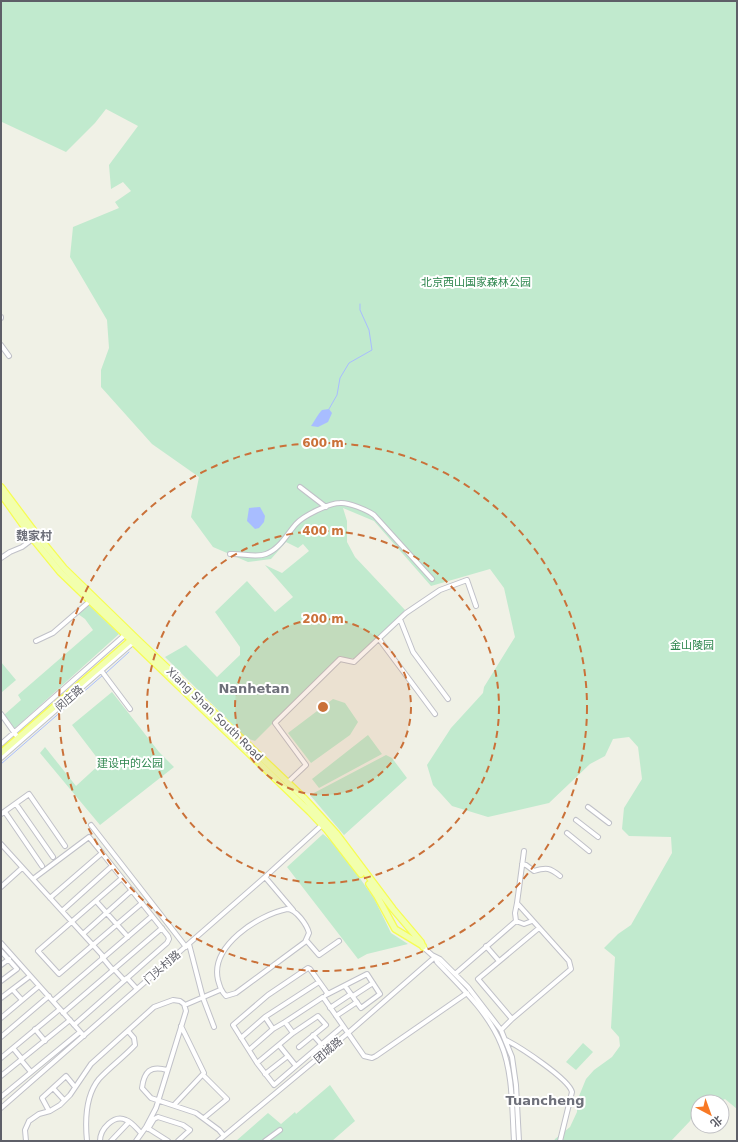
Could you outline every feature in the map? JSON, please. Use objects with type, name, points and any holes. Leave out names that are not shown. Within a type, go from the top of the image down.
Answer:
[{"type":"main road","name":"Xiang Shan South Road","points":[[1,487],[60,572],[312,807],[336,833],[383,897],[421,942],[423,947]]},
{"type":"main road","name":"Xiang Shan South Road","points":[[2,496],[35,537],[131,637],[322,825],[370,885],[395,929],[423,947]]},
{"type":"main road","name":"闵庄路","points":[[1,753],[99,669],[131,637]]},
{"type":"main road","name":"闵庄路","points":[[1,748],[15,734],[131,637]]},
{"type":"street","points":[[1,345],[9,356]]},
{"type":"street","points":[[300,488],[326,507]]},
{"type":"street","points":[[230,554],[237,553],[254,556],[266,554],[274,550],[280,544],[301,518],[340,502],[369,511],[432,579]]},
{"type":"street","points":[[1,558],[22,547],[35,537]]},
{"type":"street","points":[[287,783],[306,764],[275,723],[340,659],[354,662],[406,613],[440,590],[467,580],[476,606]]},
{"type":"street","points":[[36,641],[53,633],[90,601]]},
{"type":"street","points":[[400,619],[413,652],[448,700]]},
{"type":"street","points":[[379,639],[435,714]]},
{"type":"street","points":[[99,669],[130,709]]},
{"type":"street","name":"闵庄路","points":[[1,758],[99,669]]},
{"type":"street","points":[[1,714],[15,734]]},
{"type":"street","name":"闵庄路","points":[[1,744],[15,734]]},
{"type":"street","points":[[42,866],[3,813],[29,794],[66,846]]},
{"type":"street","points":[[16,804],[53,857]]},
{"type":"street","points":[[588,807],[609,823]]},
{"type":"street","points":[[576,820],[598,837]]},
{"type":"street","points":[[91,825],[187,945],[203,998],[214,1027]]},
{"type":"street","name":"门头村路","points":[[1,1108],[266,877],[322,825]]},
{"type":"street","points":[[567,833],[590,851]]},
{"type":"street","points":[[33,879],[89,837],[162,928],[169,939],[168,942],[74,1025]]},
{"type":"street","points":[[1,844],[102,955],[112,969],[114,969],[124,980],[127,978]]},
{"type":"street","points":[[516,921],[514,913],[517,903],[524,851]]},
{"type":"street","points":[[50,898],[102,853]]},
{"type":"street","points":[[522,864],[534,871],[544,868],[552,870],[560,876]]},
{"type":"street","points":[[62,911],[112,866]]},
{"type":"street","points":[[1,880],[3,886],[22,868]]},
{"type":"street","points":[[266,877],[308,929],[309,933],[306,940],[236,993],[226,996],[220,990],[217,969],[222,953],[229,944],[239,934],[264,917],[280,910],[291,909],[294,912]]},
{"type":"street","points":[[122,878],[38,951],[59,974],[142,903]]},
{"type":"street","points":[[83,934],[132,890]]},
{"type":"street","points":[[96,901],[128,937]]},
{"type":"street","points":[[502,1030],[512,1019],[571,969],[569,961],[517,903]]},
{"type":"street","points":[[53,1001],[152,916]]},
{"type":"street","points":[[516,921],[524,924],[532,921]]},
{"type":"street","points":[[454,974],[516,921]]},
{"type":"street","points":[[63,1013],[162,928]]},
{"type":"street","points":[[512,1019],[478,979],[539,928]]},
{"type":"street","points":[[306,940],[319,955],[339,942]]},
{"type":"street","points":[[1,943],[84,1036]]},
{"type":"street","points":[[486,946],[499,961]]},
{"type":"street","name":"Xiang Shan South Road","points":[[423,947],[435,957],[440,959],[482,1004],[502,1030],[513,1064],[519,1141]]},
{"type":"street","points":[[1,951],[17,969],[1,981]]},
{"type":"street","name":"Xiang Shan South Road","points":[[435,957],[437,962],[467,993],[491,1025],[501,1042],[508,1067],[514,1141]]},
{"type":"street","name":"团城路","points":[[218,1141],[348,1033],[435,957]]},
{"type":"street","points":[[1,965],[9,959]]},
{"type":"street","points":[[328,994],[308,968],[268,995],[233,1025],[257,1063],[274,1085],[343,1026]]},
{"type":"street","points":[[249,1050],[273,1029],[328,994],[367,974],[380,994],[361,1008],[345,986]]},
{"type":"street","points":[[1,998],[30,976]]},
{"type":"street","points":[[127,978],[137,989]]},
{"type":"street","points":[[241,1038],[265,1017],[319,982]]},
{"type":"street","points":[[330,1008],[373,983]]},
{"type":"street","points":[[1,1018],[39,986]]},
{"type":"street","points":[[13,990],[22,1000]]},
{"type":"street","points":[[185,1005],[220,990]]},
{"type":"street","points":[[323,997],[364,1056],[372,1058],[467,993]]},
{"type":"street","points":[[1,1037],[48,996]]},
{"type":"street","points":[[26,1141],[25,1130],[29,1121],[39,1114],[60,1105],[91,1064],[154,1007],[173,1000],[180,1000],[185,1005],[186,1011],[158,1100],[147,1128]]},
{"type":"street","points":[[336,1016],[357,1002]]},
{"type":"street","points":[[1,1058],[60,1009]]},
{"type":"street","points":[[257,1063],[293,1033],[318,1016],[326,1025],[299,1047]]},
{"type":"street","points":[[265,1017],[273,1029]]},
{"type":"street","points":[[1,1076],[70,1020]]},
{"type":"street","points":[[285,1022],[293,1033]]},
{"type":"street","points":[[174,1105],[204,1073],[202,1066],[181,1026]]},
{"type":"street","points":[[35,1029],[45,1041]]},
{"type":"street","points":[[1,1097],[80,1032]]},
{"type":"street","points":[[87,1141],[86,1120],[89,1100],[98,1080],[135,1045],[134,1038],[128,1032]]},
{"type":"street","points":[[313,1035],[321,1044]]},
{"type":"street","points":[[506,1040],[547,1066],[569,1084],[572,1089],[560,1141]]},
{"type":"street","points":[[279,1045],[296,1066]]},
{"type":"street","points":[[13,1048],[31,1072]]},
{"type":"street","points":[[265,1074],[288,1056]]},
{"type":"street","points":[[167,1070],[158,1068],[148,1071],[142,1088],[146,1094],[151,1098],[196,1113],[204,1118],[224,1136]]},
{"type":"street","points":[[203,1075],[228,1099],[204,1118]]},
{"type":"street","points":[[48,1111],[42,1098],[66,1076],[75,1087]]},
{"type":"street","points":[[53,1088],[64,1100]]},
{"type":"street","points":[[142,1141],[137,1139],[154,1118],[158,1117],[183,1125],[190,1130],[178,1141]]},
{"type":"street","points":[[100,1141],[101,1132],[108,1124],[120,1119],[129,1122],[141,1133]]},
{"type":"street","points":[[111,1141],[129,1122]]},
{"type":"street","points":[[147,1128],[168,1141]]},
{"type":"street","points":[[265,1141],[280,1130]]},
{"type":"green space","name":"北京西山国家森林公园","points":[[1,1],[737,1],[737,1109],[730,1103],[730,1094],[690,1094],[690,1121],[671,1141],[554,1141],[570,1127],[577,1112],[577,1101],[586,1079],[594,1070],[612,1057],[620,1046],[619,1037],[611,1028],[615,957],[604,948],[618,934],[631,925],[672,853],[671,837],[629,836],[622,829],[624,808],[642,779],[638,747],[629,737],[613,739],[605,756],[590,764],[549,803],[488,817],[452,806],[433,785],[427,765],[451,728],[483,693],[484,687],[515,637],[504,588],[490,569],[431,586],[374,521],[343,508],[347,521],[347,542],[355,557],[405,610],[358,657],[350,659],[340,656],[255,741],[246,738],[165,657],[186,645],[217,677],[240,655],[240,647],[215,612],[247,581],[275,612],[293,597],[265,565],[282,573],[309,551],[303,544],[298,548],[286,542],[271,559],[248,562],[213,547],[191,517],[199,477],[152,444],[101,387],[101,370],[109,348],[107,320],[70,257],[73,227],[119,208],[115,202],[131,191],[123,182],[111,189],[109,165],[138,126],[106,109],[95,123],[66,152],[2,122],[1,123]]},
{"type":"green space","points":[[89,605],[119,634],[14,729],[4,715],[21,700],[18,695],[93,630],[85,619],[78,614]]},
{"type":"green space","points":[[1,662],[16,680],[2,692],[1,691]]},
{"type":"green space","name":"建设中的公园","points":[[112,692],[159,752],[174,767],[100,825],[40,753],[45,747],[76,786],[101,763],[72,725]]},
{"type":"green space","points":[[333,699],[345,703],[358,722],[350,735],[311,763],[288,733]]},
{"type":"green space","points":[[368,735],[382,754],[319,788],[312,779]]},
{"type":"green space","points":[[386,755],[392,758],[407,778],[344,835],[310,795]]},
{"type":"green space","points":[[323,834],[336,845],[374,898],[391,933],[408,944],[367,954],[358,959],[287,867]]},
{"type":"green space","points":[[583,1043],[593,1052],[576,1070],[566,1062]]},
{"type":"green space","points":[[330,1085],[355,1121],[332,1141],[236,1141],[268,1113],[281,1124],[295,1112],[296,1114]]},
{"type":"water","points":[[329,409],[332,413],[328,422],[318,427],[311,426],[322,410]]},
{"type":"water","points":[[260,507],[265,516],[264,522],[259,528],[255,529],[247,521],[249,508]]},
{"type":"waterway","points":[[329,409],[337,395],[340,378],[349,363],[372,350],[369,330],[360,310],[360,304]]},
{"type":"waterway","points":[[106,673],[129,652]]},
{"type":"waterway","points":[[1,764],[103,675]]},
{"type":"district","name":"魏家村","points":[[34,536]]},
{"type":"district","name":"Nanhetan","points":[[254,688]]},
{"type":"district","name":"Tuancheng","points":[[545,1100]]},
{"type":"park label","name":"金山陵园","points":[[692,645]]}]
